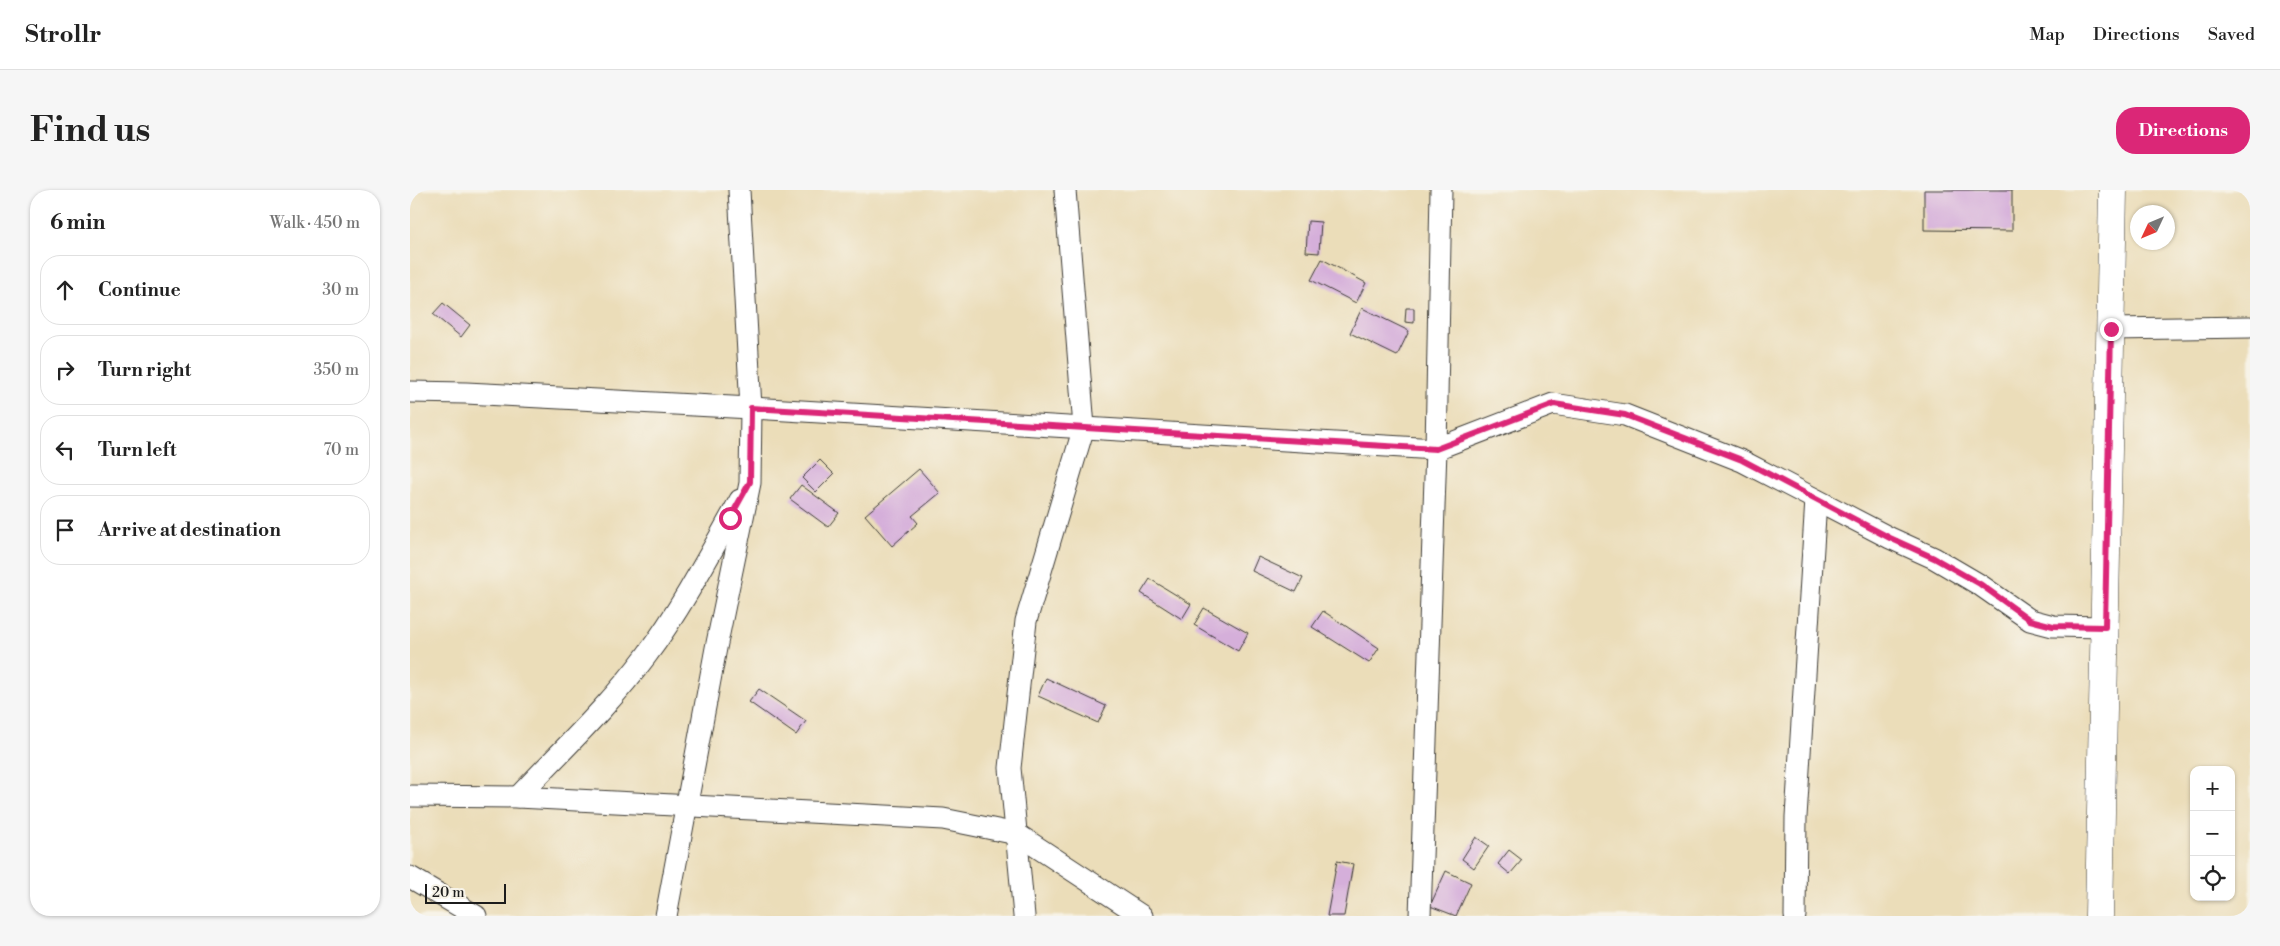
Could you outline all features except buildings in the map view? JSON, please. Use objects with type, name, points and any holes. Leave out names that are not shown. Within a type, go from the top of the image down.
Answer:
[{"type":"main road","points":[[2099,916],[2113,190]]},
{"type":"street","points":[[666,916],[716,648],[750,482],[751,408],[739,190]]},
{"type":"street","points":[[1024,916],[1010,768],[1026,621],[1084,427],[1065,190]]},
{"type":"street","points":[[1420,916],[1436,449],[1441,190]]},
{"type":"street","points":[[2111,329],[2250,327]]},
{"type":"street","points":[[410,392],[466,393],[751,408],[1436,449],[1554,404],[1625,415],[1742,460],[1890,538],[1934,558],[1980,584],[2030,620],[2053,626],[2105,627]]},
{"type":"street","points":[[518,797],[609,700],[646,656],[692,583],[750,482]]},
{"type":"street","points":[[1795,916],[1796,817],[1816,500]]},
{"type":"street","points":[[410,796],[518,797],[943,818],[1017,834],[1142,916]]},
{"type":"street","points":[[410,877],[476,916]]},
{"type":"route","points":[[730,518],[750,482],[751,408],[1436,449],[1554,404],[1625,415],[1742,460],[1890,538],[1934,558],[1980,584],[2030,620],[2053,626],[2105,627],[2111,329]]}]
